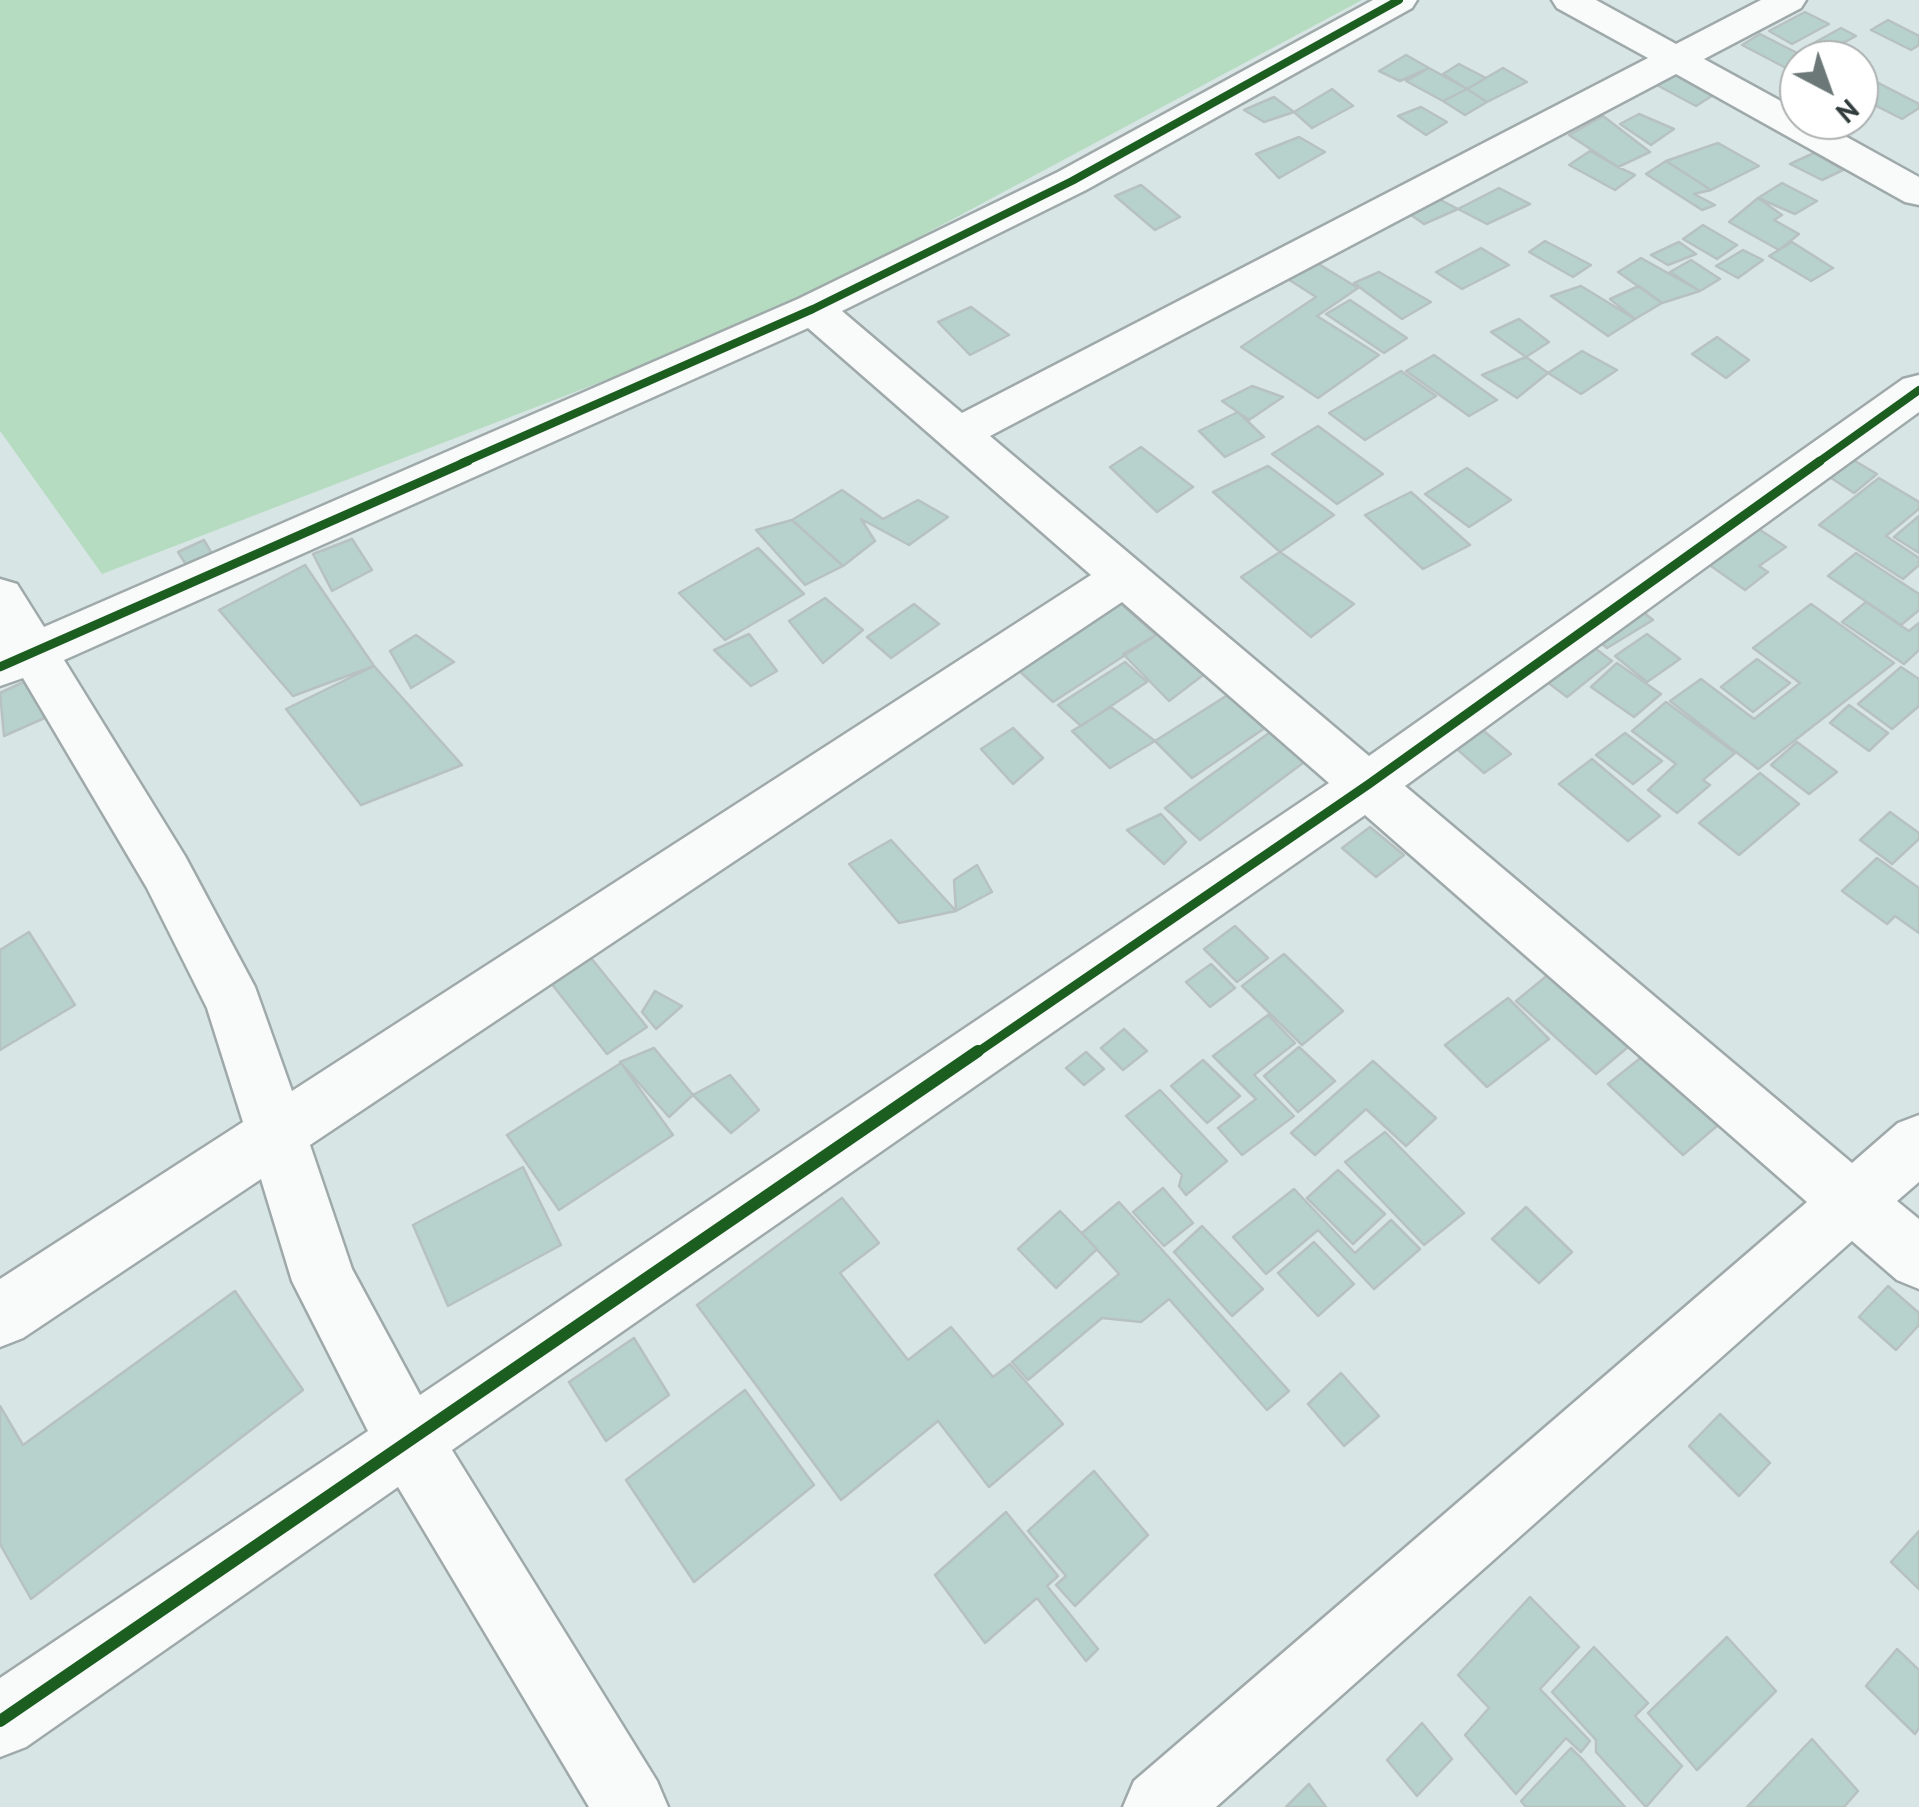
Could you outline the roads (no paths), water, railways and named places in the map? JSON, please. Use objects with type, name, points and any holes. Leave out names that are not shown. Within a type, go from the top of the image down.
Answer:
[{"type":"street","points":[[15,659],[813,309],[1072,181],[1399,0]]},
{"type":"street","points":[[1570,0],[1919,193]]},
{"type":"street","points":[[956,435],[1788,0]]},
{"type":"street","points":[[813,309],[1369,784],[1847,1202],[1919,1259]]},
{"type":"street","points":[[0,1721],[1369,784],[1919,390]]},
{"type":"street","points":[[0,1316],[280,1136],[1125,576]]},
{"type":"street","points":[[0,598],[15,659],[166,872],[235,1005],[324,1281],[410,1444],[631,1807]]},
{"type":"street","points":[[1160,1807],[1847,1202],[1919,1143]]}]
